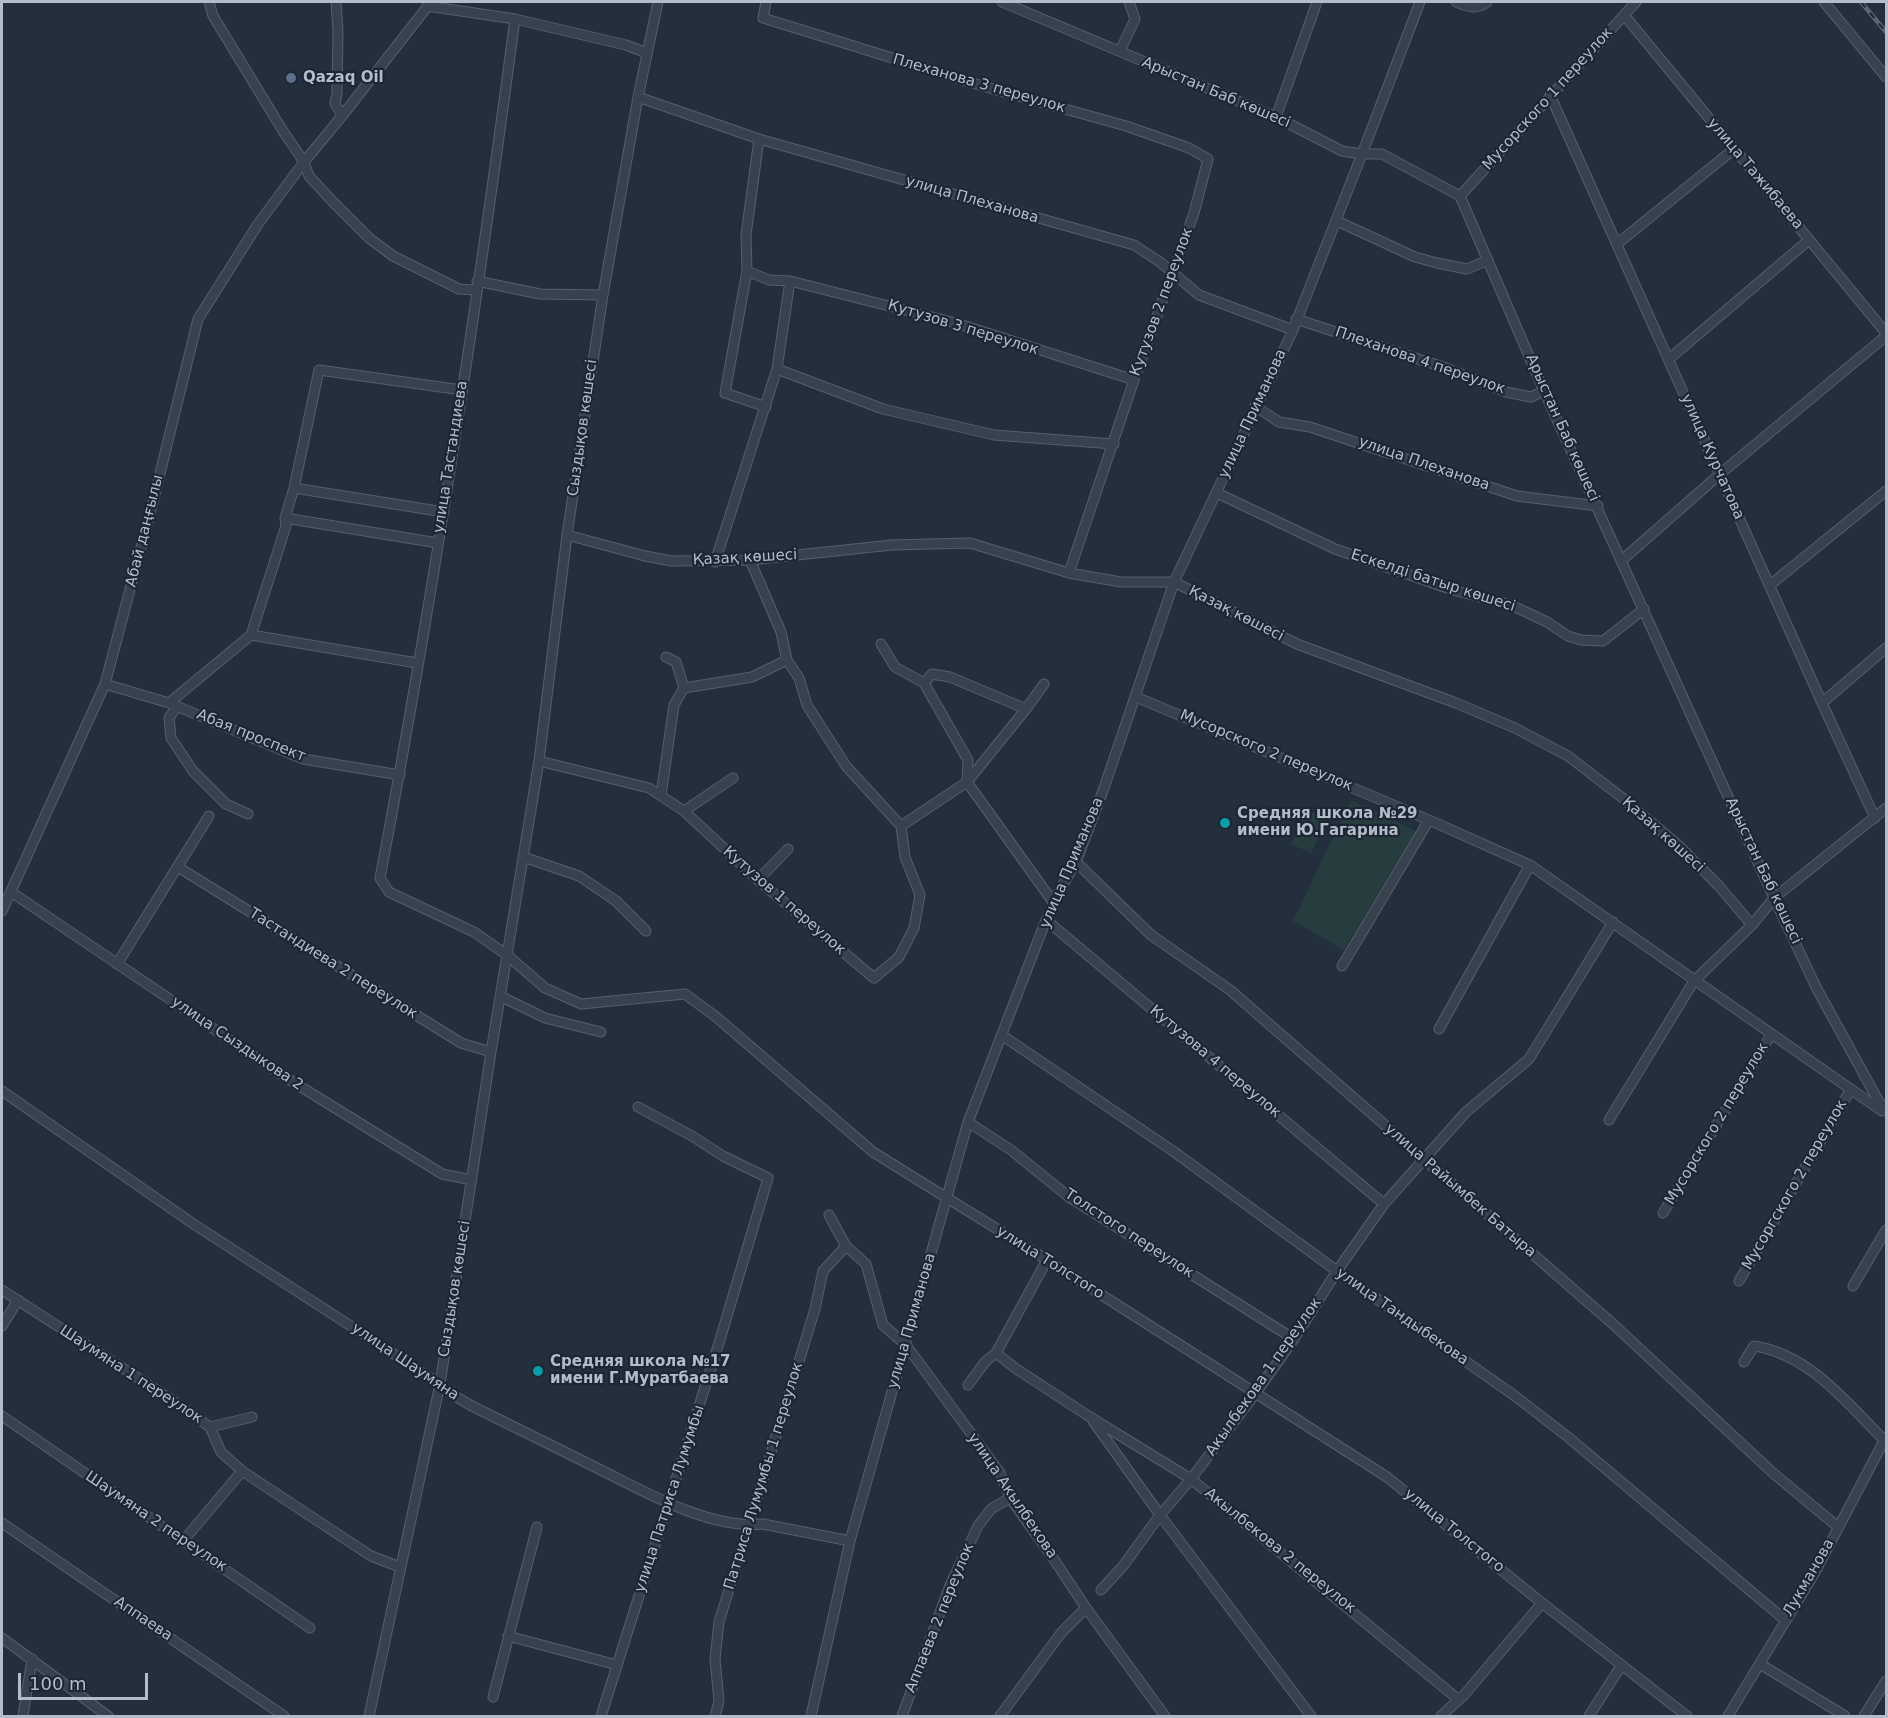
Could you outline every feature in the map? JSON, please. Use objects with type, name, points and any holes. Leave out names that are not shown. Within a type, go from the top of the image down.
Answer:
[{"type":"street","points":[[208,2],[213,16],[304,162],[309,176],[377,244],[393,256],[459,289],[476,285],[540,294],[603,295]]},
{"type":"street","points":[[336,2],[338,32],[335,103],[342,116]]},
{"type":"street","name":"Сыздықов көшесі","points":[[369,1716],[440,1384],[539,761],[567,535],[603,295],[638,97],[658,2]]},
{"type":"street","name":"Плеханова 3 переулок","points":[[766,2],[763,18],[986,87],[1126,126],[1189,148],[1208,159]]},
{"type":"street","name":"Арыстан Баб көшесі","points":[[1002,2],[1276,117],[1342,151],[1382,154],[1460,196],[1544,391],[1774,898],[1816,987],[1880,1102],[1887,1109]]},
{"type":"street","points":[[1120,51],[1136,19],[1129,2]]},
{"type":"street","points":[[1276,117],[1317,2]]},
{"type":"street","name":"улица Приманова","points":[[811,1716],[850,1541],[968,1122],[1046,920],[1053,909],[1053,902],[1076,861],[1136,697],[1174,582],[1217,493],[1255,406],[1293,330],[1420,2]]},
{"type":"street","points":[[1456,2],[1469,7],[1480,7],[1487,2]]},
{"type":"street","name":"Мусорского 1 переулок","points":[[1460,196],[1636,2]]},
{"type":"street","points":[[1824,2],[1887,76]]},
{"type":"street","points":[[429,4],[515,19],[647,52]]},
{"type":"street","name":"Абай даңғылы","points":[[2,910],[105,684],[198,319],[258,224],[429,4]]},
{"type":"street","name":"улица Тажибаева","points":[[1624,15],[1887,334]]},
{"type":"street","name":"улица Тастандиева","points":[[389,892],[380,878],[400,776],[417,663],[444,512],[515,19]]},
{"type":"street","name":"улица Курчатова","points":[[1550,95],[1875,818]]},
{"type":"street","name":"улица Плеханова","points":[[638,97],[759,139],[1134,245],[1160,261],[1199,295],[1293,330]]},
{"type":"street","points":[[759,139],[746,235],[747,271],[725,393],[766,407]]},
{"type":"street","points":[[1617,244],[1734,148]]},
{"type":"street","name":"Кутузов 2 переулок","points":[[1069,573],[1134,380],[1194,213],[1208,159]]},
{"type":"street","points":[[1336,221],[1415,257],[1437,263],[1467,269],[1488,260]]},
{"type":"street","points":[[1669,359],[1809,240]]},
{"type":"street","name":"Кутузов 3 переулок","points":[[747,271],[769,280],[790,281],[956,323],[1134,380]]},
{"type":"street","points":[[715,562],[777,369],[790,281]]},
{"type":"street","name":"Плеханова 4 переулок","points":[[1296,319],[1449,369],[1506,392],[1531,397],[1544,391]]},
{"type":"street","points":[[1621,561],[1720,474],[1887,334]]},
{"type":"street","points":[[777,369],[883,409],[994,435],[1114,444]]},
{"type":"street","points":[[248,813],[226,804],[193,771],[171,738],[169,718],[173,705],[251,635],[286,526],[285,518],[294,488],[319,370],[462,390]]},
{"type":"street","name":"улица Плеханова","points":[[1255,406],[1279,422],[1310,427],[1517,496],[1598,506]]},
{"type":"street","points":[[294,488],[444,512]]},
{"type":"street","points":[[1770,585],[1887,491]]},
{"type":"street","name":"Ескелді батыр көшесі","points":[[1217,493],[1335,549],[1454,590],[1512,605],[1547,622],[1568,636],[1581,640],[1603,641],[1644,609]]},
{"type":"street","points":[[285,518],[438,543]]},
{"type":"street","name":"Қазақ көшесі","points":[[567,535],[672,561],[715,562],[892,545],[970,543],[1069,573],[1121,582],[1174,582],[1297,644],[1456,703],[1515,728],[1568,756],[1620,796],[1678,846],[1718,885],[1752,925]]},
{"type":"street","points":[[750,560],[781,633],[787,660],[799,678],[807,705],[846,766],[901,826],[967,782],[1026,710],[1044,684]]},
{"type":"street","points":[[251,635],[417,663]]},
{"type":"street","points":[[881,644],[895,667],[924,683],[968,760],[967,782],[1053,902]]},
{"type":"street","points":[[1822,703],[1887,648]]},
{"type":"street","points":[[661,795],[674,705],[684,688],[676,662],[666,657]]},
{"type":"street","points":[[684,688],[752,677],[787,660]]},
{"type":"street","points":[[924,683],[932,674],[950,677],[1026,710]]},
{"type":"street","name":"Абая проспект","points":[[105,684],[173,705],[303,759],[400,776]]},
{"type":"street","name":"Мусорского 2 переулок","points":[[1136,697],[1530,865],[1887,1114]]},
{"type":"street","name":"Кутузов 1 переулок","points":[[539,761],[649,788],[661,795],[684,811],[758,880],[874,978],[898,957],[914,928],[920,895],[905,857],[901,826]]},
{"type":"street","points":[[684,811],[733,778]]},
{"type":"street","points":[[1609,1120],[1694,981],[1752,925],[1774,898],[1887,808]]},
{"type":"street","points":[[117,964],[209,816]]},
{"type":"street","points":[[1342,966],[1429,820]]},
{"type":"street","points":[[758,880],[788,849]]},
{"type":"street","points":[[523,857],[579,876],[616,901],[646,931]]},
{"type":"street","name":"улица Райымбек Батыра","points":[[1076,861],[1151,935],[1230,990],[1605,1317],[1773,1473],[1838,1527]]},
{"type":"street","points":[[1439,1029],[1530,865]]},
{"type":"street","name":"Тастандиева 2 переулок","points":[[178,867],[462,1043],[491,1052]]},
{"type":"street","name":"улица Сыздыкова 2","points":[[12,892],[285,1077],[442,1174],[472,1180]]},
{"type":"street","name":"улица Толстого","points":[[389,892],[474,932],[507,955],[545,988],[580,1004],[685,994],[715,1016],[873,1152],[1387,1477],[1621,1666],[1687,1716]]},
{"type":"street","name":"Кутузова 4 переулок","points":[[1046,920],[1384,1204]]},
{"type":"street","points":[[1424,1160],[1466,1112],[1529,1059],[1612,922]]},
{"type":"street","points":[[500,996],[544,1018],[601,1032]]},
{"type":"street","name":"улица Тандыбекова","points":[[1003,1035],[1173,1151],[1337,1271],[1515,1396],[1568,1437],[1785,1620]]},
{"type":"street","name":"Мусорского 2 переулок","points":[[1664,1213],[1771,1035]]},
{"type":"street","name":"Мусоргского 2 переулок","points":[[1739,1281],[1851,1089]]},
{"type":"street","name":"улица Шаумяна","points":[[2,1091],[192,1223],[470,1405],[668,1503],[725,1522],[763,1524],[850,1541]]},
{"type":"street","name":"улица Патриса Лумумбы","points":[[601,1716],[719,1343],[768,1178],[723,1156],[692,1136],[638,1107]]},
{"type":"street","name":"Толстого переулок","points":[[968,1122],[1011,1150],[1069,1197],[1294,1339]]},
{"type":"street","name":"Акылбекова 1 переулок","points":[[1101,1590],[1123,1566],[1255,1394],[1384,1204],[1424,1160]]},
{"type":"street","name":"улица Акылбекова","points":[[829,1215],[846,1246],[866,1264],[883,1325],[906,1345],[1000,1473],[1010,1498],[1086,1608],[1165,1716]]},
{"type":"street","points":[[1853,1286],[1887,1230]]},
{"type":"street","name":"Патриса Лумумбы 1 переулок","points":[[715,1716],[719,1701],[715,1659],[719,1622],[807,1336],[823,1271],[846,1246]]},
{"type":"street","points":[[968,1385],[985,1362],[996,1353],[1047,1260]]},
{"type":"street","name":"Шаумяна 1 переулок","points":[[2,1290],[210,1427],[221,1452],[242,1471],[371,1556],[400,1567]]},
{"type":"street","points":[[2,1326],[18,1300]]},
{"type":"street","points":[[1744,1362],[1754,1346],[1770,1348],[1818,1373],[1886,1439]]},
{"type":"street","name":"Акылбекова 2 переулок","points":[[996,1353],[1090,1417],[1191,1479],[1459,1700]]},
{"type":"street","name":"Шаумяна 2 переулок","points":[[2,1416],[310,1628]]},
{"type":"street","points":[[210,1427],[252,1417]]},
{"type":"street","name":"Акылбекова 2 переулок","points":[[1090,1417],[1160,1515],[1311,1716]]},
{"type":"street","points":[[1116,1454],[1125,1438]]},
{"type":"street","name":"Лукманова","points":[[1728,1716],[1814,1574],[1886,1439]]},
{"type":"street","points":[[184,1540],[242,1471]]},
{"type":"street","name":"Аппаева 2 переулок","points":[[902,1716],[951,1583],[978,1526],[991,1509],[1010,1498]]},
{"type":"street","name":"Аппаева","points":[[2,1523],[284,1716]]},
{"type":"street","points":[[493,1697],[537,1527]]},
{"type":"street","points":[[1441,1716],[1459,1700],[1542,1603]]},
{"type":"street","points":[[1000,1716],[1060,1633],[1086,1608]]},
{"type":"street","points":[[508,1636],[617,1665]]},
{"type":"street","points":[[2,1638],[108,1716]]},
{"type":"street","points":[[23,1716],[32,1659]]},
{"type":"street","points":[[1760,1664],[1845,1716]]},
{"type":"street","points":[[1589,1716],[1621,1666]]},
{"type":"street","points":[[1864,1716],[1887,1681]]},
{"type":"green space","points":[[1351,800],[1416,831],[1344,950],[1293,921]]},
{"type":"green space","points":[[1307,810],[1328,818],[1311,853],[1291,844]]},
{"type":"railway","points":[[1861,2],[1886,32]]},
{"type":"place","name":"Qazaq Oil","points":[[291,78]]},
{"type":"place","name":"Средняя школа №29 имени Ю.Гагарина","points":[[1225,823]]},
{"type":"place","name":"Средняя школа №17 имени Г.Муратбаева","points":[[538,1371]]}]
